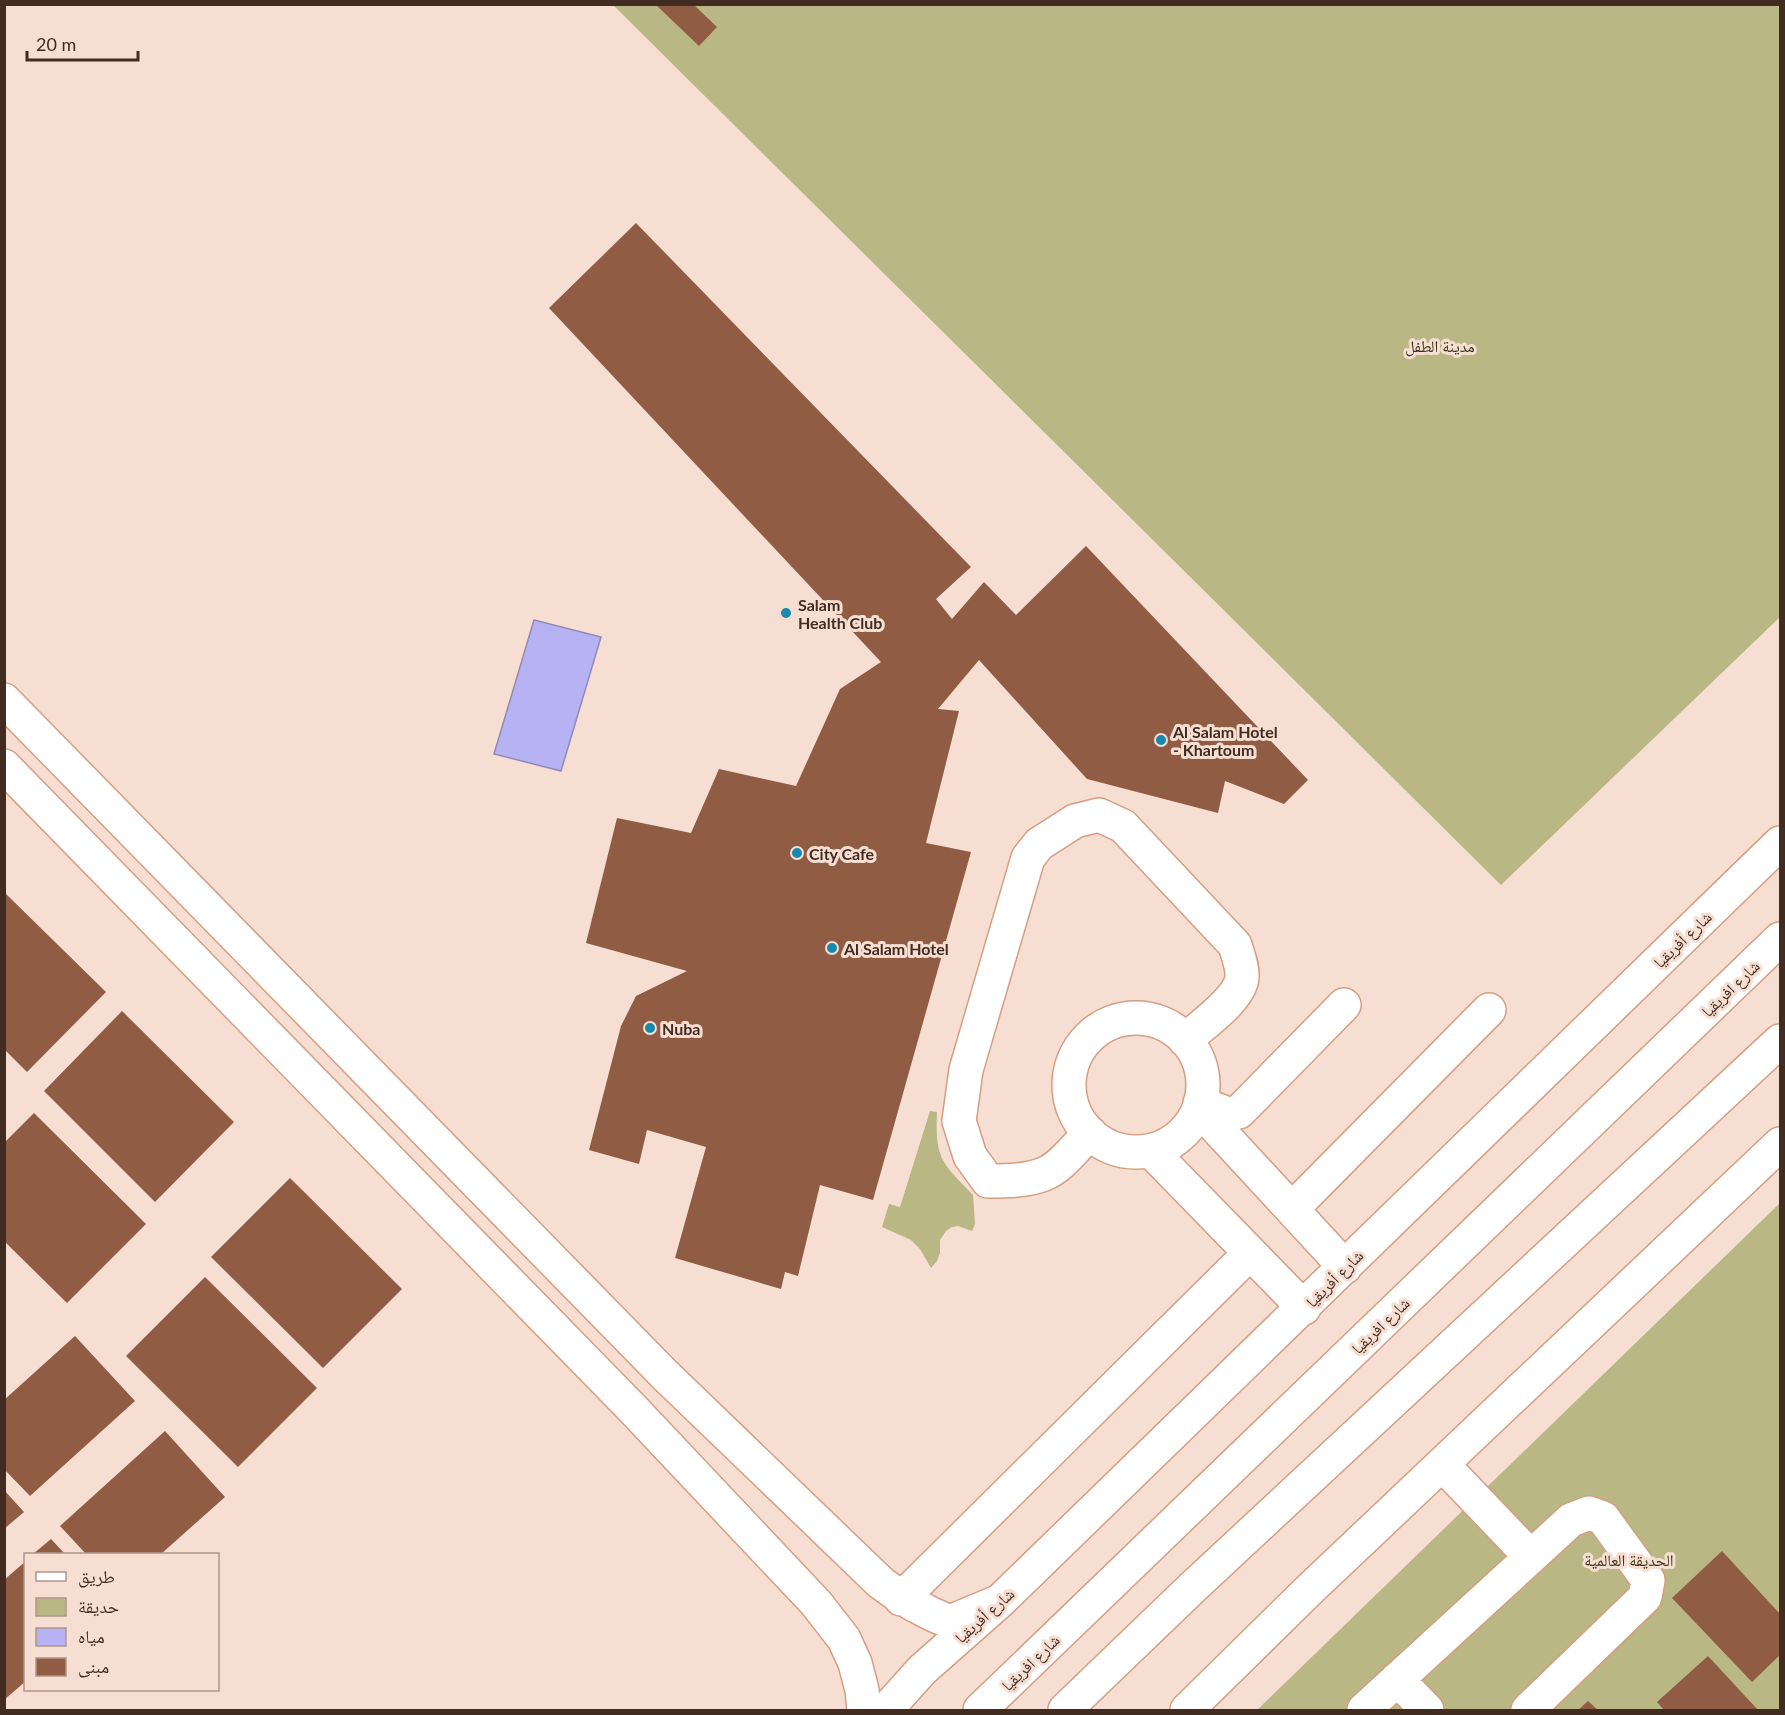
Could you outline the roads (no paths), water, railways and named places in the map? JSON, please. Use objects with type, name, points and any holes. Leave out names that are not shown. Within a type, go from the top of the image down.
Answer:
[{"type":"main road","points":[[4,700],[665,1375],[881,1583],[901,1599],[950,1622],[1000,1601]]},
{"type":"main road","points":[[4,766],[632,1408],[816,1603],[844,1639],[862,1690],[864,1710]]},
{"type":"main road","points":[[1089,1133],[1063,1160],[1045,1174],[1020,1180],[988,1181],[970,1156],[959,1121],[966,1070],[1029,858],[1039,844],[1075,820],[1099,815],[1123,826],[1235,945],[1242,966],[1242,978],[1237,994],[1185,1040]]},
{"type":"main road","name":"شارع أفريقيا","points":[[886,1710],[922,1670],[1000,1601],[1304,1308],[1780,843]]},
{"type":"main road","name":"شارع افريقيا","points":[[980,1710],[1780,939]]},
{"type":"main road","points":[[1200,1106],[1228,1114],[1239,1112],[1344,1005]]},
{"type":"main road","points":[[1292,1209],[1489,1010]]},
{"type":"main road","points":[[1133,1018],[1155,1020],[1174,1030],[1190,1045],[1200,1065],[1203,1087],[1200,1106],[1189,1128],[1171,1142],[1151,1150],[1129,1151],[1108,1146],[1089,1133],[1077,1115],[1070,1094],[1071,1071],[1078,1051],[1092,1034],[1111,1023],[1133,1018]]},
{"type":"main road","points":[[1065,1710],[1193,1587],[1780,1041]]},
{"type":"main road","points":[[1200,1106],[1345,1267]]},
{"type":"main road","points":[[1187,1710],[1307,1592],[1780,1144]]},
{"type":"main road","points":[[1151,1150],[1304,1308]]},
{"type":"main road","points":[[901,1599],[1250,1253]]},
{"type":"main road","points":[[1443,1465],[1530,1556]]},
{"type":"main road","points":[[1364,1710],[1571,1520],[1589,1513],[1603,1518],[1648,1580],[1645,1597],[1528,1710]]},
{"type":"main road","points":[[1397,1679],[1427,1710]]},
{"type":"water","points":[[534,620],[601,637],[561,771],[494,754]]},
{"type":"place","name":"Salam Health Club","points":[[786,613]]},
{"type":"place","name":"Al Salam Hotel - Khartoum","points":[[1161,740]]},
{"type":"place","name":"City Cafe","points":[[797,853]]},
{"type":"place","name":"Al Salam Hotel","points":[[832,948]]},
{"type":"place","name":"Nuba","points":[[650,1028]]},
{"type":"park label","name":"مدينة الطفل","points":[[1440,345]]},
{"type":"park label","name":"الحديقة العالمية","points":[[1629,1559]]}]
